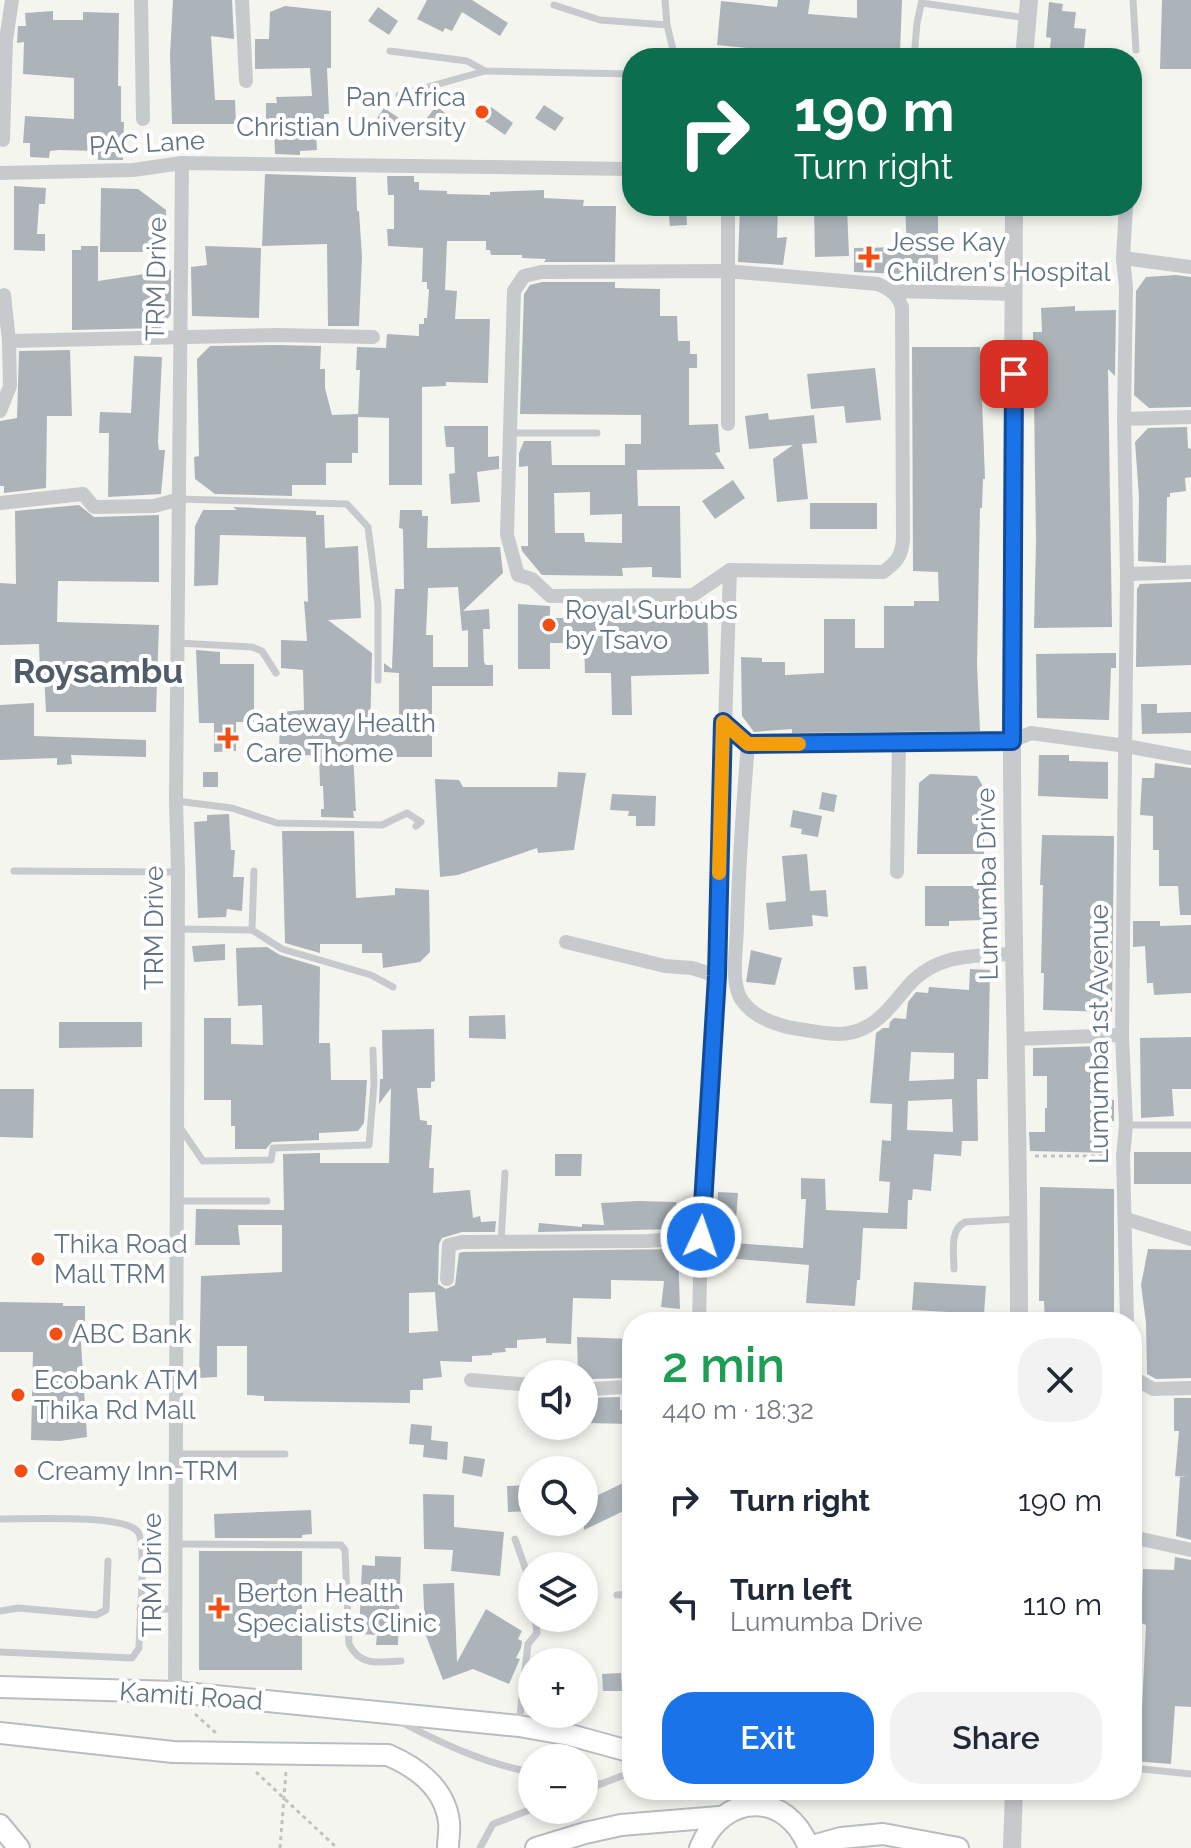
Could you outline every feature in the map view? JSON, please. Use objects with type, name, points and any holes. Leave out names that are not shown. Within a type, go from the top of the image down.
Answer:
[{"type":"main road","name":"Kamiti Road","points":[[0,1687],[185,1693],[518,1726]]},
{"type":"main road","name":"Kamiti Road","points":[[530,1728],[622,1749]]},
{"type":"main road","points":[[0,1733],[173,1752],[388,1755],[412,1765],[438,1792],[449,1822],[448,1848]]},
{"type":"main road","points":[[747,1800],[754,1805]]},
{"type":"main road","points":[[700,1848],[707,1831],[719,1817],[736,1808],[754,1805],[772,1808],[789,1816],[801,1830],[809,1847],[841,1838],[883,1834],[958,1848]]},
{"type":"main road","points":[[536,1848],[621,1825],[719,1817]]},
{"type":"main road","points":[[0,1825],[19,1848]]},
{"type":"street","points":[[3,140],[6,40],[12,0]]},
{"type":"street","points":[[141,0],[143,119]]},
{"type":"street","points":[[242,0],[246,81]]},
{"type":"street","points":[[1025,48],[1029,9]]},
{"type":"street","name":"PAC Lane","points":[[0,173],[133,170],[182,163],[622,169]]},
{"type":"street","name":"TRM Drive","points":[[182,163],[176,801],[178,1201],[175,1609],[185,1693]]},
{"type":"street","points":[[728,216],[728,424]]},
{"type":"street","name":"Lumumba Drive","points":[[1014,216],[1012,741],[1019,1312]]},
{"type":"street","name":"Lumumba 1st Avenue","points":[[1125,216],[1123,258],[1126,288],[1124,419],[1127,574],[1122,1035],[1126,1125],[1123,1156],[1127,1312]]},
{"type":"street","points":[[1123,258],[1191,267]]},
{"type":"street","points":[[894,291],[902,307],[903,539],[896,563],[883,572],[730,570],[693,595],[550,596],[532,579],[516,582],[507,535],[509,433],[514,291],[524,276],[541,272],[726,271],[878,284],[894,291],[1014,286]]},
{"type":"street","points":[[0,411],[9,341],[4,295]]},
{"type":"street","points":[[9,341],[373,337]]},
{"type":"street","points":[[1124,419],[1191,417]]},
{"type":"street","points":[[0,503],[83,494],[94,507],[154,506],[180,499]]},
{"type":"street","points":[[699,1312],[717,976],[730,570]]},
{"type":"street","points":[[1127,574],[1191,572]]},
{"type":"street","points":[[723,722],[748,744],[1012,741],[1031,733],[1191,758]]},
{"type":"street","points":[[897,872],[899,743]]},
{"type":"street","points":[[748,744],[739,859],[736,975],[739,996],[751,1011],[795,1029],[847,1035],[866,1028],[910,984],[940,962],[959,957],[1014,954]]},
{"type":"street","points":[[566,942],[717,976]]},
{"type":"street","points":[[1014,1039],[1122,1035]]},
{"type":"street","points":[[1126,1219],[1191,1239]]},
{"type":"street","points":[[447,1279],[449,1245],[462,1242],[648,1241],[701,1237]]},
{"type":"street","points":[[471,1380],[518,1384]]},
{"type":"street","points":[[1142,1383],[1153,1389],[1191,1388]]},
{"type":"street","points":[[598,1390],[622,1386]]},
{"type":"street","points":[[1142,1539],[1191,1550]]},
{"type":"street","points":[[1012,1848],[1014,1800]]},
{"type":"lane","points":[[665,0],[672,48]]},
{"type":"lane","points":[[1133,0],[1136,48]]},
{"type":"lane","points":[[915,48],[922,1],[1029,9]]},
{"type":"lane","points":[[554,5],[600,20],[667,25]]},
{"type":"lane","points":[[390,51],[467,61],[485,71]]},
{"type":"lane","points":[[399,95],[485,71],[622,74]]},
{"type":"lane","points":[[509,433],[597,433]]},
{"type":"lane","points":[[180,499],[347,504],[368,527],[378,605],[378,680]]},
{"type":"lane","points":[[178,643],[252,647],[262,651],[276,673]]},
{"type":"lane","points":[[176,801],[232,808],[277,823],[382,825],[407,813],[421,822],[416,826]]},
{"type":"lane","points":[[14,871],[178,872]]},
{"type":"lane","points":[[252,930],[254,871]]},
{"type":"lane","points":[[178,929],[252,930],[282,949],[371,975],[393,987]]},
{"type":"lane","points":[[178,1124],[203,1161],[271,1160],[273,1148],[369,1145],[374,1084],[373,1050]]},
{"type":"lane","points":[[1126,1125],[1191,1125]]},
{"type":"lane","points":[[501,1242],[505,1173]]},
{"type":"lane","points":[[178,1201],[267,1201]]},
{"type":"lane","points":[[954,1269],[955,1231],[959,1225],[1019,1219]]},
{"type":"lane","points":[[176,1454],[285,1454]]},
{"type":"lane","points":[[0,1519],[122,1522],[137,1529],[141,1542],[139,1648],[132,1658],[0,1652]]},
{"type":"lane","points":[[515,1539],[520,1552]]},
{"type":"lane","points":[[176,1544],[341,1545],[346,1557],[349,1644],[353,1652],[365,1662],[401,1661]]},
{"type":"lane","points":[[0,1611],[18,1608],[96,1615],[106,1610],[108,1561]]},
{"type":"lane","points":[[617,1595],[622,1595]]},
{"type":"lane","points":[[140,1609],[175,1609]]},
{"type":"lane","name":"Kamiti Road","points":[[382,1713],[484,1760],[518,1768]]},
{"type":"lane","points":[[1142,1769],[1191,1774]]},
{"type":"lane","points":[[598,1785],[622,1776]]},
{"type":"lane","points":[[480,1848],[493,1824],[518,1814]]},
{"type":"path","points":[[1014,286],[1056,276],[1126,288]]},
{"type":"path","points":[[1019,1156],[1123,1156]]},
{"type":"path","points":[[185,1693],[195,1714],[337,1848]]},
{"type":"path","points":[[280,1848],[282,1799],[289,1753]]},
{"type":"building","points":[[173,0],[232,0],[234,39],[211,36],[215,100],[235,100],[236,124],[172,124],[170,55]]},
{"type":"building","points":[[427,0],[472,0],[508,23],[500,36],[462,12],[452,31],[445,28],[443,32],[417,19]]},
{"type":"building","points":[[778,0],[810,0],[808,14],[857,18],[857,0],[902,0],[900,48],[747,48],[717,45],[721,1],[777,7]]},
{"type":"building","points":[[1162,0],[1191,0],[1191,69],[1160,69]]},
{"type":"building","points":[[1049,2],[1063,4],[1062,11],[1076,12],[1074,28],[1086,29],[1084,48],[1050,48],[1051,38],[1046,37]]},
{"type":"building","points":[[285,6],[331,11],[331,68],[327,68],[329,114],[324,114],[324,119],[315,120],[317,150],[300,151],[300,155],[275,154],[274,126],[266,126],[266,103],[277,103],[276,97],[312,96],[310,68],[255,69],[255,39],[269,39],[270,12]]},
{"type":"building","points":[[378,7],[398,21],[389,35],[368,21]]},
{"type":"building","points":[[53,11],[53,20],[83,20],[83,12],[119,13],[118,86],[121,86],[121,122],[124,122],[123,160],[98,160],[98,151],[59,150],[50,151],[49,158],[30,157],[30,143],[23,143],[25,116],[74,119],[74,78],[23,74],[24,42],[17,43],[18,26],[26,26],[25,13]]},
{"type":"building","points":[[544,105],[564,118],[555,131],[535,118]]},
{"type":"building","points":[[436,106],[461,125],[452,137],[427,118]]},
{"type":"building","points":[[491,107],[513,123],[505,135],[482,119]]},
{"type":"building","points":[[384,108],[408,124],[399,136],[375,121]]},
{"type":"building","points":[[265,174],[356,177],[362,257],[359,326],[328,326],[327,244],[262,246]]},
{"type":"building","points":[[387,176],[414,176],[414,182],[419,182],[419,190],[447,191],[447,194],[490,195],[490,192],[544,190],[544,198],[584,200],[583,206],[616,206],[615,262],[544,262],[546,259],[522,258],[522,255],[491,255],[490,250],[486,250],[486,241],[447,241],[445,290],[457,291],[455,319],[490,319],[488,383],[446,382],[446,386],[422,387],[422,485],[389,485],[389,418],[358,417],[360,370],[356,370],[357,347],[386,348],[387,334],[419,336],[419,324],[424,324],[424,318],[427,318],[429,289],[427,282],[422,282],[423,248],[388,246],[387,229],[394,229],[394,195],[388,195]]},
{"type":"building","points":[[14,186],[46,188],[45,204],[39,204],[37,234],[45,234],[45,251],[14,250]]},
{"type":"building","points":[[101,188],[138,189],[166,210],[165,252],[100,252]]},
{"type":"building","points":[[669,216],[687,216],[687,225],[670,226]]},
{"type":"building","points":[[740,216],[778,216],[777,238],[787,237],[783,265],[738,262]]},
{"type":"building","points":[[814,216],[847,216],[849,256],[815,257]]},
{"type":"building","points":[[905,216],[938,216],[938,270],[902,267],[903,274],[854,272],[854,248],[907,247]]},
{"type":"building","points":[[81,246],[98,246],[98,281],[171,270],[171,314],[161,328],[72,330],[72,250],[81,250]]},
{"type":"building","points":[[205,246],[261,248],[259,318],[192,316],[191,267],[207,265]]},
{"type":"building","points":[[1146,277],[1191,277],[1191,407],[1149,408],[1134,395],[1136,291]]},
{"type":"building","points":[[542,282],[615,282],[615,288],[660,289],[660,316],[677,316],[678,341],[690,341],[690,354],[697,354],[697,368],[689,368],[689,425],[718,424],[720,452],[715,453],[725,469],[637,470],[638,506],[680,506],[681,578],[652,577],[652,567],[622,568],[623,576],[542,575],[522,551],[521,546],[528,546],[528,466],[519,467],[519,453],[524,441],[551,441],[552,465],[625,465],[625,444],[641,444],[641,415],[520,414],[524,294],[530,285]],"holes":[[[590,492],[590,515],[622,514],[622,543],[585,542],[584,533],[555,533],[554,493]]]},
{"type":"building","points":[[1075,306],[1075,311],[1116,310],[1115,376],[1108,369],[1112,627],[1034,628],[1033,332],[1042,332],[1041,308]]},
{"type":"building","points":[[210,346],[321,346],[320,369],[325,369],[325,388],[332,415],[358,414],[358,453],[352,453],[352,463],[326,463],[326,485],[292,485],[292,496],[215,494],[195,479],[194,457],[199,456],[197,359]]},
{"type":"building","points":[[912,347],[980,347],[985,479],[980,508],[977,665],[980,731],[792,733],[792,729],[754,732],[742,716],[741,657],[762,658],[762,662],[785,662],[785,675],[824,673],[824,619],[855,619],[855,648],[884,648],[884,606],[914,606],[914,601],[939,601],[938,572],[913,571]]},
{"type":"building","points":[[70,350],[72,416],[47,416],[46,488],[4,493],[4,486],[0,486],[0,421],[17,418],[19,351]]},
{"type":"building","points":[[134,356],[162,357],[158,442],[159,450],[165,450],[161,494],[108,497],[109,433],[99,433],[100,412],[131,413]]},
{"type":"building","points":[[875,368],[881,420],[846,423],[844,406],[811,409],[807,374]]},
{"type":"building","points":[[768,413],[769,420],[814,415],[817,443],[802,444],[808,499],[777,502],[773,459],[793,445],[749,449],[745,416]]},
{"type":"building","points":[[444,426],[488,426],[488,457],[499,456],[499,469],[477,472],[480,502],[451,504],[449,474],[455,473],[454,447],[446,447]]},
{"type":"building","points":[[1187,427],[1191,477],[1185,478],[1186,491],[1170,493],[1167,497],[1166,563],[1138,561],[1139,497],[1135,442],[1148,428]]},
{"type":"building","points":[[733,480],[745,498],[715,519],[702,501]]},
{"type":"building","points":[[810,503],[877,503],[877,529],[810,529]]},
{"type":"building","points":[[79,505],[94,517],[159,515],[159,582],[58,581],[57,622],[159,625],[156,712],[46,712],[39,644],[0,645],[0,583],[16,584],[15,511]]},
{"type":"building","points":[[233,507],[316,511],[316,515],[324,515],[325,548],[358,546],[361,618],[328,620],[372,653],[370,732],[399,732],[399,673],[384,672],[384,663],[392,669],[395,589],[404,589],[400,510],[422,510],[422,516],[428,516],[427,548],[500,547],[503,573],[463,611],[489,609],[490,629],[483,629],[484,662],[493,665],[493,686],[432,686],[432,757],[382,757],[382,752],[353,752],[354,818],[321,817],[321,809],[324,809],[319,755],[279,756],[280,712],[304,710],[303,670],[281,668],[281,640],[307,641],[304,601],[308,602],[306,537],[220,535],[218,585],[194,586],[195,526],[203,510],[237,510]],"holes":[[[458,587],[462,631],[468,630],[468,667],[433,667],[433,635],[426,635],[428,588]]]},
{"type":"building","points":[[1191,582],[1191,665],[1136,667],[1137,589],[1140,584]]},
{"type":"building","points":[[707,602],[709,674],[631,676],[632,715],[612,715],[611,673],[585,673],[584,643],[550,643],[550,669],[518,669],[518,604],[550,606],[550,618],[584,618],[584,614],[618,614],[618,606],[693,605]]},
{"type":"building","points":[[196,650],[220,652],[220,664],[254,664],[254,722],[236,722],[236,751],[214,752],[214,723],[199,723]]},
{"type":"building","points":[[1116,653],[1116,668],[1111,668],[1109,720],[1037,718],[1036,654]]},
{"type":"building","points":[[34,703],[34,736],[146,740],[146,757],[71,755],[72,764],[57,765],[57,758],[0,760],[0,705]]},
{"type":"building","points":[[1141,704],[1157,704],[1157,713],[1191,712],[1191,733],[1142,734]]},
{"type":"building","points":[[1039,755],[1069,755],[1069,761],[1108,762],[1108,799],[1038,796]]},
{"type":"building","points":[[1155,763],[1191,768],[1191,915],[1180,915],[1178,886],[1159,886],[1159,850],[1153,850],[1153,816],[1140,815],[1142,778],[1154,778]]},
{"type":"building","points":[[203,772],[218,772],[218,787],[203,787]]},
{"type":"building","points":[[558,772],[586,773],[574,850],[538,853],[537,848],[458,875],[440,877],[435,779],[459,780],[463,787],[557,787]]},
{"type":"building","points":[[930,774],[977,776],[984,788],[984,854],[917,854],[919,783]]},
{"type":"building","points":[[822,792],[837,795],[834,812],[819,809]]},
{"type":"building","points":[[612,794],[656,796],[655,826],[636,826],[636,816],[628,816],[629,811],[610,810]]},
{"type":"building","points":[[793,810],[822,816],[818,837],[801,834],[802,829],[790,827]]},
{"type":"building","points":[[229,814],[231,850],[235,850],[233,877],[244,877],[242,911],[227,909],[226,917],[198,918],[194,822],[207,821],[207,815]]},
{"type":"building","points":[[282,831],[354,831],[356,898],[395,895],[395,888],[429,890],[430,952],[420,962],[383,968],[382,953],[362,953],[362,944],[320,944],[320,953],[285,943]]},
{"type":"building","points":[[1042,835],[1114,836],[1112,1012],[1043,1010]]},
{"type":"building","points":[[807,854],[810,891],[826,890],[828,917],[812,915],[813,926],[769,930],[766,903],[786,901],[782,856]]},
{"type":"building","points":[[925,886],[985,886],[986,920],[949,921],[949,926],[925,926]]},
{"type":"building","points":[[1133,921],[1160,921],[1160,926],[1191,925],[1191,993],[1154,995],[1153,983],[1147,983],[1145,946],[1133,947]]},
{"type":"building","points":[[225,944],[225,960],[194,962],[192,946]]},
{"type":"building","points":[[267,947],[280,955],[320,967],[319,1043],[330,1043],[331,1080],[367,1080],[364,1123],[358,1131],[319,1133],[319,1140],[272,1142],[266,1149],[235,1149],[231,1100],[204,1100],[204,1018],[231,1018],[231,1044],[263,1045],[262,1005],[238,1006],[236,948]]},
{"type":"building","points":[[751,950],[782,958],[775,985],[746,982]]},
{"type":"building","points":[[866,966],[868,989],[855,990],[853,967]]},
{"type":"building","points":[[970,969],[990,970],[988,1079],[977,1079],[978,1141],[962,1141],[961,1156],[934,1154],[931,1191],[913,1189],[912,1200],[908,1200],[907,1229],[863,1228],[855,1306],[806,1303],[809,1265],[713,1257],[718,1192],[738,1193],[734,1243],[803,1248],[806,1199],[801,1199],[801,1178],[825,1179],[826,1210],[888,1213],[890,1182],[879,1181],[882,1140],[891,1141],[892,1104],[870,1103],[876,1033],[889,1028],[894,1018],[906,1019],[908,1002],[916,992],[928,993],[929,987],[969,990]],"holes":[[[911,1052],[954,1053],[954,1079],[909,1081]],[[952,1099],[953,1132],[907,1130],[908,1101]]]},
{"type":"building","points":[[505,1015],[506,1039],[469,1038],[469,1016]]},
{"type":"building","points":[[59,1022],[142,1022],[142,1047],[59,1048]]},
{"type":"building","points":[[434,1029],[435,1081],[431,1082],[431,1088],[417,1088],[420,1120],[432,1125],[429,1168],[434,1168],[433,1193],[470,1190],[473,1218],[480,1216],[481,1222],[496,1221],[495,1232],[462,1232],[442,1238],[439,1244],[438,1284],[446,1289],[455,1285],[459,1253],[463,1252],[678,1249],[680,1309],[661,1307],[664,1281],[611,1280],[611,1299],[573,1298],[571,1344],[546,1343],[546,1338],[517,1340],[517,1348],[505,1348],[506,1352],[492,1355],[472,1356],[472,1362],[440,1361],[442,1377],[423,1379],[423,1390],[410,1390],[410,1403],[264,1401],[264,1396],[247,1395],[247,1346],[217,1346],[217,1377],[199,1378],[201,1276],[282,1272],[282,1225],[238,1225],[240,1245],[195,1245],[196,1209],[284,1210],[283,1154],[320,1153],[320,1163],[389,1163],[391,1088],[379,1104],[380,1079],[383,1079],[382,1030]],"holes":[[[435,1292],[438,1331],[409,1333],[409,1293]]]},
{"type":"building","points":[[1191,1037],[1191,1089],[1172,1089],[1174,1116],[1141,1118],[1140,1038]]},
{"type":"building","points":[[1105,1046],[1105,1100],[1114,1100],[1110,1153],[1030,1151],[1029,1132],[1045,1132],[1047,1108],[1047,1076],[1033,1076],[1033,1048]]},
{"type":"building","points":[[0,1089],[34,1089],[33,1138],[0,1137]]},
{"type":"building","points":[[1134,1152],[1191,1152],[1191,1184],[1134,1184]]},
{"type":"building","points":[[555,1154],[582,1154],[581,1176],[555,1176]]},
{"type":"building","points":[[1040,1187],[1114,1189],[1114,1312],[1045,1312],[1044,1301],[1039,1301]]},
{"type":"building","points":[[676,1202],[678,1229],[538,1232],[539,1223],[582,1227],[582,1224],[604,1225],[601,1203]]},
{"type":"building","points":[[1148,1249],[1191,1250],[1191,1378],[1156,1379],[1147,1374],[1146,1323],[1141,1285]]},
{"type":"building","points":[[914,1282],[986,1286],[984,1312],[912,1310]]},
{"type":"building","points":[[0,1302],[85,1306],[85,1327],[80,1327],[87,1437],[60,1441],[31,1440],[33,1352],[0,1352]]},
{"type":"building","points":[[577,1337],[622,1339],[622,1378],[598,1379],[598,1360],[578,1360]]},
{"type":"building","points":[[620,1397],[622,1424],[598,1423],[598,1398]]},
{"type":"building","points":[[1174,1398],[1191,1398],[1191,1540],[1176,1536],[1180,1477],[1188,1477],[1175,1476],[1179,1431],[1174,1431]]},
{"type":"building","points":[[411,1424],[432,1426],[431,1440],[448,1442],[447,1460],[423,1457],[424,1445],[409,1444]]},
{"type":"building","points":[[464,1456],[485,1459],[482,1477],[462,1473]]},
{"type":"building","points":[[622,1483],[622,1512],[598,1523],[598,1495]]},
{"type":"building","points":[[507,1486],[518,1486],[518,1512],[508,1512]]},
{"type":"building","points":[[423,1494],[454,1495],[454,1527],[504,1532],[500,1576],[451,1571],[453,1550],[424,1549]]},
{"type":"building","points":[[311,1510],[312,1534],[302,1535],[302,1538],[215,1538],[214,1514]]},
{"type":"building","points":[[199,1551],[302,1551],[302,1670],[199,1670]]},
{"type":"building","points":[[375,1556],[401,1557],[398,1645],[376,1645],[377,1635],[359,1634],[362,1565],[375,1566]]},
{"type":"building","points":[[1175,1557],[1191,1560],[1191,1707],[1175,1706],[1171,1764],[1142,1762],[1146,1625],[1142,1623],[1143,1569],[1174,1570]]},
{"type":"building","points":[[454,1583],[457,1662],[486,1609],[522,1632],[518,1639],[522,1641],[516,1658],[518,1664],[509,1684],[473,1669],[443,1680],[425,1633],[423,1584]]},
{"type":"building","points":[[621,1673],[622,1691],[603,1691],[602,1674]]},
{"type":"slow traffic","points":[[719,873],[723,722],[748,744],[799,744]]},
{"type":"place","name":"Pan Africa Christian University","points":[[482,112]]},
{"type":"place","name":"Jesse Kay Children's Hospital","points":[[869,257]]},
{"type":"place","name":"Royal Surbubs by Tsavo","points":[[549,625]]},
{"type":"place","name":"Gateway Health Care Thome","points":[[228,738]]},
{"type":"place","name":"Thika Road Mall TRM","points":[[38,1259]]},
{"type":"place","name":"ABC Bank","points":[[56,1334]]},
{"type":"place","name":"Ecobank ATM Thika Rd Mall","points":[[18,1395]]},
{"type":"place","name":"Creamy Inn-TRM","points":[[21,1471]]},
{"type":"place","name":"Berton Health Specialists Clinic","points":[[219,1608]]},
{"type":"district","name":"Roysambu","points":[[98,671]]},
{"type":"route","points":[[701,1237],[717,976],[723,722],[748,744],[1012,741],[1014,374]]}]
